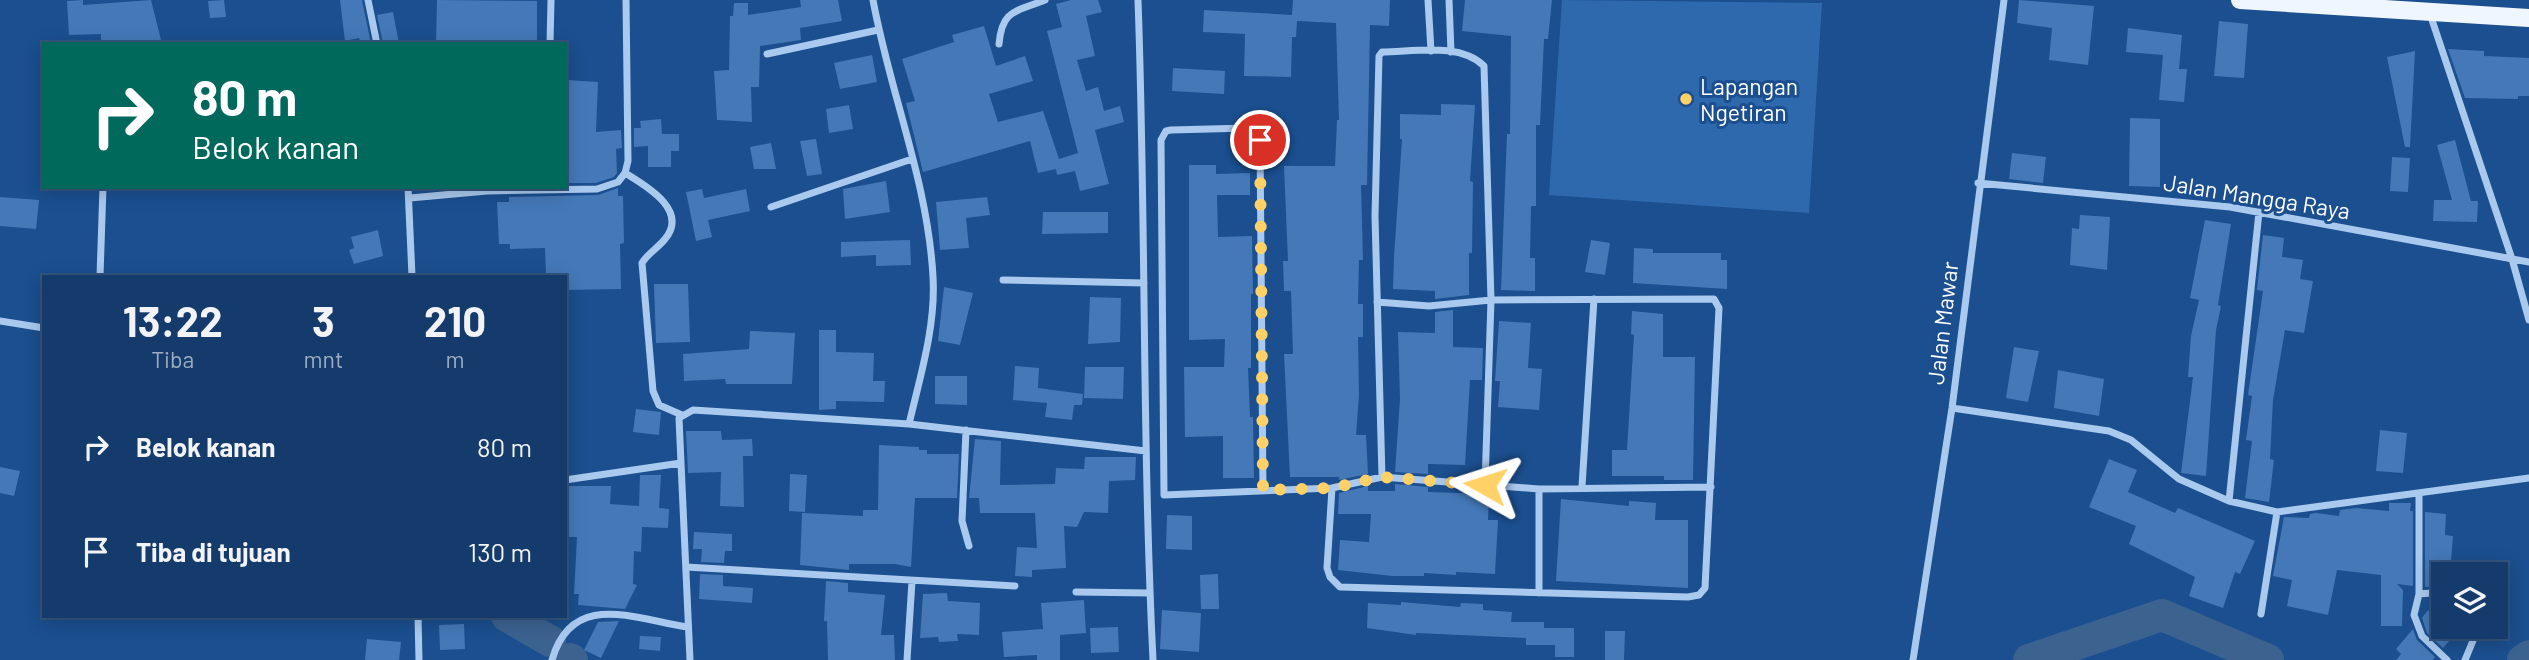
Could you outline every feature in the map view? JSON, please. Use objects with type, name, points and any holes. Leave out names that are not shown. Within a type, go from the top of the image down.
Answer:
[{"type":"main road","points":[[2240,0],[2529,18]]},
{"type":"street","points":[[368,0],[377,42]]},
{"type":"street","points":[[550,42],[551,0]]},
{"type":"street","points":[[410,198],[487,191],[597,189],[618,182],[625,173],[628,161],[626,0]]},
{"type":"street","points":[[873,0],[878,30],[922,197],[933,279],[928,341],[909,424]]},
{"type":"street","points":[[999,44],[1001,23],[1007,15],[1045,0]]},
{"type":"street","points":[[1138,0],[1146,451],[1153,660]]},
{"type":"street","points":[[1428,0],[1431,51]]},
{"type":"street","points":[[1449,0],[1451,52]]},
{"type":"street","name":"Jalan Mawar","points":[[1913,660],[1952,408],[1978,183],[2004,0]]},
{"type":"street","points":[[2428,10],[2512,260],[2529,320]]},
{"type":"street","points":[[767,54],[878,30]]},
{"type":"street","points":[[1382,477],[1377,302],[1379,56],[1382,52],[1451,52],[1476,58],[1484,66],[1491,300],[1485,485]]},
{"type":"street","points":[[1263,490],[1260,140],[1256,131],[1239,128],[1178,129],[1163,135],[1164,495],[1332,488],[1382,477],[1539,489],[1582,486],[1712,487]]},
{"type":"street","points":[[771,207],[912,159]]},
{"type":"street","points":[[625,173],[656,193],[669,209],[672,225],[667,237],[642,263],[653,391],[659,405],[682,415]]},
{"type":"street","name":"Jalan Mangga Raya","points":[[1978,183],[2230,207],[2529,262]]},
{"type":"street","points":[[100,275],[103,189]]},
{"type":"street","points":[[408,189],[412,275]]},
{"type":"street","points":[[2229,501],[2259,212]]},
{"type":"street","points":[[1144,248],[1162,247]]},
{"type":"street","points":[[1003,280],[1144,283]]},
{"type":"street","points":[[1332,488],[1327,568],[1329,577],[1340,587],[1699,595],[1707,580],[1717,302],[1709,297],[1491,300],[1429,306],[1377,302]]},
{"type":"street","points":[[1582,486],[1594,299]]},
{"type":"street","points":[[0,321],[42,328]]},
{"type":"street","points":[[1952,408],[2109,431],[2132,440],[2179,479],[2229,501],[2277,512],[2529,478]]},
{"type":"street","points":[[690,660],[679,418],[682,415],[693,410],[909,424],[1146,451]]},
{"type":"street","points":[[965,430],[962,521],[969,546]]},
{"type":"street","points":[[567,480],[681,463]]},
{"type":"street","points":[[1539,489],[1539,593]]},
{"type":"street","points":[[2419,494],[2419,594],[2414,615],[2416,627],[2446,660]]},
{"type":"street","points":[[2261,614],[2277,512]]},
{"type":"street","points":[[686,567],[1015,586]]},
{"type":"street","points":[[908,660],[912,581]]},
{"type":"street","points":[[1076,592],[1150,593]]},
{"type":"street","points":[[2419,594],[2431,593]]},
{"type":"street","points":[[551,660],[556,645],[566,631],[574,621],[585,616],[601,614],[688,627]]},
{"type":"street","points":[[418,618],[419,660]]},
{"type":"street","points":[[2465,660],[2474,639]]},
{"type":"shaded area","name":"Lapangan Ngetiran","points":[[1562,0],[1822,3],[1809,213],[1549,195]]},
{"type":"building","points":[[83,0],[83,5],[151,0],[161,40],[101,42],[101,34],[69,35],[67,1]]},
{"type":"building","points":[[224,0],[226,17],[210,18],[208,1]]},
{"type":"building","points":[[340,0],[362,0],[371,42],[360,42],[359,38],[345,41]]},
{"type":"building","points":[[437,0],[537,1],[537,42],[436,42]]},
{"type":"building","points":[[800,0],[838,0],[842,21],[800,28],[801,40],[760,46],[759,87],[751,87],[752,122],[717,120],[714,71],[729,70],[730,16],[733,16],[734,3],[748,3],[748,15],[801,7]]},
{"type":"building","points":[[1071,0],[1098,0],[1102,12],[1086,16],[1095,56],[1077,60],[1086,91],[1098,87],[1104,111],[1120,106],[1124,122],[1095,130],[1109,184],[1080,191],[1075,171],[1057,175],[1056,169],[1038,173],[1030,141],[923,172],[906,103],[915,101],[902,59],[954,42],[952,35],[984,26],[996,66],[1025,56],[1033,81],[989,94],[998,122],[1043,111],[1059,159],[1078,153],[1047,31],[1062,27],[1056,4]]},
{"type":"building","points":[[1293,0],[1390,0],[1389,26],[1370,25],[1367,185],[1361,185],[1363,260],[1359,260],[1358,304],[1363,304],[1363,337],[1358,337],[1359,395],[1356,435],[1366,435],[1368,474],[1339,480],[1339,477],[1290,477],[1284,354],[1293,354],[1291,291],[1284,291],[1283,261],[1288,261],[1284,166],[1335,166],[1339,120],[1336,23],[1297,21],[1296,37],[1292,37],[1291,77],[1244,76],[1245,34],[1203,32],[1204,10],[1292,15]]},
{"type":"building","points":[[1465,0],[1552,0],[1548,39],[1544,39],[1540,125],[1536,125],[1536,206],[1531,206],[1530,258],[1535,258],[1535,291],[1501,290],[1507,134],[1510,134],[1511,36],[1462,31]]},
{"type":"building","points":[[2019,0],[2094,6],[2088,65],[2049,60],[2052,28],[2017,23]]},
{"type":"building","points":[[393,12],[399,42],[383,42],[377,15]]},
{"type":"building","points":[[2219,21],[2248,24],[2244,78],[2214,76]]},
{"type":"building","points":[[2128,28],[2182,35],[2179,69],[2187,69],[2184,102],[2159,100],[2163,55],[2126,52]]},
{"type":"building","points":[[2448,49],[2484,51],[2484,56],[2529,58],[2529,96],[2518,96],[2518,99],[2465,98]]},
{"type":"building","points":[[2415,51],[2410,147],[2405,147],[2387,57]]},
{"type":"building","points":[[872,55],[877,82],[840,89],[834,63]]},
{"type":"building","points":[[1173,68],[1225,71],[1224,94],[1172,91]]},
{"type":"building","points":[[567,80],[598,82],[596,132],[621,130],[622,148],[616,149],[617,173],[614,177],[596,183],[569,183]]},
{"type":"building","points":[[1441,104],[1475,105],[1470,181],[1473,182],[1472,253],[1469,253],[1469,295],[1435,299],[1435,291],[1393,289],[1402,139],[1400,114],[1441,115]]},
{"type":"building","points":[[849,105],[853,129],[829,133],[826,109]]},
{"type":"building","points":[[2130,118],[2160,119],[2160,187],[2129,186]]},
{"type":"building","points":[[661,119],[662,134],[679,134],[679,151],[671,151],[671,167],[648,167],[648,146],[634,147],[634,128],[641,128],[640,121]]},
{"type":"building","points":[[816,139],[822,174],[807,176],[800,141]]},
{"type":"building","points":[[2455,140],[2471,201],[2478,201],[2477,222],[2433,221],[2434,200],[2452,200],[2437,145]]},
{"type":"building","points":[[771,143],[776,169],[754,169],[750,147]]},
{"type":"building","points":[[2012,153],[2046,157],[2043,183],[2009,179]]},
{"type":"building","points":[[2392,157],[2410,158],[2408,192],[2390,191]]},
{"type":"building","points":[[1189,165],[1216,165],[1216,174],[1250,173],[1250,195],[1217,195],[1218,237],[1252,236],[1251,368],[1248,368],[1250,417],[1253,417],[1254,478],[1223,478],[1223,436],[1185,437],[1184,367],[1224,367],[1225,339],[1189,340]]},
{"type":"building","points":[[886,181],[890,212],[845,219],[843,189]]},
{"type":"building","points":[[618,188],[618,196],[623,196],[621,289],[567,290],[567,275],[546,275],[545,248],[510,249],[510,244],[499,244],[497,202],[509,202],[509,197],[598,195]]},
{"type":"building","points":[[702,189],[704,198],[746,189],[750,211],[708,220],[712,237],[696,241],[686,192]]},
{"type":"building","points":[[0,197],[39,200],[36,229],[0,226]]},
{"type":"building","points":[[987,197],[990,215],[966,218],[969,248],[940,250],[936,202]]},
{"type":"building","points":[[1043,212],[1108,212],[1108,233],[1042,234]]},
{"type":"building","points":[[2080,215],[2110,217],[2107,270],[2070,265],[2072,228],[2079,229]]},
{"type":"building","points":[[2205,220],[2231,224],[2218,305],[2221,306],[2216,330],[2206,476],[2181,473],[2193,377],[2188,377],[2191,336],[2199,300],[2190,298]]},
{"type":"building","points":[[378,230],[383,256],[354,264],[349,250],[354,248],[351,237]]},
{"type":"building","points":[[2263,235],[2284,238],[2282,257],[2303,260],[2300,279],[2313,281],[2304,333],[2285,330],[2273,400],[2270,459],[2274,460],[2269,502],[2245,498],[2252,441],[2246,440],[2252,396],[2248,395],[2263,291],[2257,290]]},
{"type":"building","points":[[910,240],[911,265],[876,266],[876,255],[841,257],[841,242]]},
{"type":"building","points":[[1591,240],[1610,243],[1605,275],[1585,272]]},
{"type":"building","points":[[1634,248],[1653,249],[1653,253],[1721,253],[1721,260],[1727,260],[1727,289],[1633,283]]},
{"type":"building","points":[[654,284],[688,284],[690,342],[656,343]]},
{"type":"building","points":[[944,287],[973,293],[960,345],[938,341]]},
{"type":"building","points":[[1090,297],[1121,298],[1120,342],[1088,344]]},
{"type":"building","points":[[1453,310],[1453,347],[1483,348],[1482,380],[1470,380],[1465,465],[1428,464],[1428,474],[1395,472],[1400,399],[1398,332],[1435,333],[1435,312]]},
{"type":"building","points":[[1632,311],[1663,314],[1663,357],[1695,357],[1693,480],[1664,480],[1664,476],[1612,476],[1612,450],[1627,450],[1634,335],[1631,334]]},
{"type":"building","points":[[1499,321],[1531,323],[1528,368],[1542,369],[1539,410],[1498,407],[1500,381],[1495,381]]},
{"type":"building","points":[[819,330],[836,330],[836,352],[874,353],[873,381],[885,381],[884,402],[836,401],[836,409],[819,410]]},
{"type":"building","points":[[750,331],[795,333],[792,384],[726,384],[725,379],[684,381],[683,354],[749,349]]},
{"type":"building","points":[[2014,347],[2039,351],[2028,402],[2006,398]]},
{"type":"building","points":[[1015,366],[1039,368],[1038,388],[1083,394],[1082,405],[1074,405],[1072,420],[1045,417],[1047,403],[1013,400]]},
{"type":"building","points":[[1085,367],[1124,367],[1123,399],[1084,398]]},
{"type":"building","points":[[2058,370],[2104,379],[2099,416],[2054,408]]},
{"type":"building","points":[[935,376],[967,376],[967,405],[935,404]]},
{"type":"building","points":[[636,409],[661,412],[659,435],[633,432]]},
{"type":"building","points":[[2380,430],[2407,433],[2403,473],[2376,471]]},
{"type":"building","points":[[686,431],[721,431],[722,440],[752,439],[753,456],[743,456],[744,507],[720,506],[721,472],[688,473]]},
{"type":"building","points":[[975,439],[1001,441],[1000,485],[1055,484],[1056,468],[1084,469],[1085,457],[1136,457],[1135,480],[1109,481],[1108,513],[1084,512],[1077,527],[1064,526],[1066,568],[1032,570],[1032,577],[1015,576],[1017,547],[1037,548],[1035,513],[980,513],[979,498],[969,498]]},
{"type":"building","points":[[879,445],[919,447],[919,450],[927,450],[927,454],[959,454],[957,498],[915,498],[911,567],[895,564],[849,564],[849,570],[800,565],[802,513],[863,516],[863,510],[878,510]]},
{"type":"building","points":[[2109,459],[2137,470],[2128,492],[2175,513],[2178,508],[2255,541],[2240,574],[2235,572],[2223,608],[2189,596],[2195,577],[2129,544],[2136,526],[2089,507]]},
{"type":"building","points":[[0,467],[20,471],[14,496],[0,493]]},
{"type":"building","points":[[790,474],[807,475],[805,512],[789,511]]},
{"type":"building","points":[[640,475],[661,475],[659,508],[669,509],[668,528],[642,527],[641,552],[634,551],[633,584],[637,585],[625,609],[578,605],[579,594],[574,594],[577,537],[567,537],[568,486],[611,486],[610,504],[639,506]]},
{"type":"building","points":[[1395,484],[1428,487],[1428,492],[1489,494],[1488,520],[1498,520],[1495,574],[1456,572],[1456,575],[1424,573],[1424,576],[1392,576],[1338,570],[1340,540],[1369,542],[1371,514],[1338,514],[1339,493],[1368,486],[1368,491],[1395,491]]},
{"type":"building","points":[[1561,499],[1629,506],[1629,501],[1656,503],[1655,520],[1688,520],[1688,588],[1556,581]]},
{"type":"building","points":[[2389,503],[2411,503],[2410,511],[2413,511],[2413,586],[2397,584],[2403,590],[2402,626],[2381,626],[2381,575],[2337,570],[2328,615],[2287,606],[2292,580],[2273,576],[2284,517],[2309,518],[2310,514],[2316,513],[2339,516],[2340,510],[2356,508],[2389,511]]},
{"type":"building","points":[[2425,512],[2446,514],[2445,535],[2453,536],[2451,562],[2431,562],[2431,587],[2425,587]]},
{"type":"building","points":[[1167,515],[1192,516],[1192,550],[1166,549]]},
{"type":"building","points":[[694,532],[732,534],[732,551],[725,551],[724,563],[701,562],[702,549],[693,549]]},
{"type":"building","points":[[700,574],[723,575],[723,586],[753,588],[752,603],[699,599]]},
{"type":"building","points":[[1218,574],[1219,609],[1201,609],[1200,575]]},
{"type":"building","points":[[826,581],[848,583],[848,592],[885,595],[881,635],[894,635],[895,660],[828,660],[827,621],[824,621]]},
{"type":"building","points":[[947,593],[948,601],[980,603],[979,635],[957,634],[958,641],[939,642],[938,637],[920,638],[923,594]]},
{"type":"building","points":[[1084,600],[1086,633],[1060,635],[1060,660],[1037,660],[1037,655],[1004,657],[1002,632],[1043,629],[1041,603]]},
{"type":"building","points":[[1401,602],[1460,607],[1461,603],[1483,604],[1483,610],[1512,612],[1511,622],[1544,622],[1544,628],[1574,628],[1574,657],[1555,657],[1555,645],[1526,645],[1526,638],[1416,635],[1367,628],[1368,603],[1401,605]]},
{"type":"building","points":[[1162,610],[1201,613],[1199,652],[1160,649]]},
{"type":"building","points":[[2428,610],[2431,613],[2431,637],[2427,633],[2422,618]]},
{"type":"building","points":[[619,621],[601,658],[584,650],[598,622]]},
{"type":"building","points":[[464,624],[465,649],[440,650],[439,625]]},
{"type":"building","points":[[1118,627],[1119,652],[1091,653],[1090,628]]},
{"type":"building","points":[[2413,629],[2417,640],[2435,657],[2433,660],[2396,660],[2401,654],[2396,649]]},
{"type":"building","points":[[1605,631],[1625,631],[1624,660],[1605,660]]},
{"type":"building","points":[[640,636],[661,637],[660,651],[639,649]]},
{"type":"building","points":[[367,639],[401,642],[399,660],[365,660]]},
{"type":"building","points":[[2433,639],[2451,639],[2443,648]]},
{"type":"waterway","points":[[2029,660],[2162,615],[2268,660]]},
{"type":"waterway","points":[[510,618],[550,641]]},
{"type":"waterway","points":[[2523,660],[2529,656]]},
{"type":"place","name":"Lapangan Ngetiran","points":[[1686,99]]},
{"type":"route","points":[[1260,140],[1263,490],[1332,488],[1382,477],[1485,485]]}]
